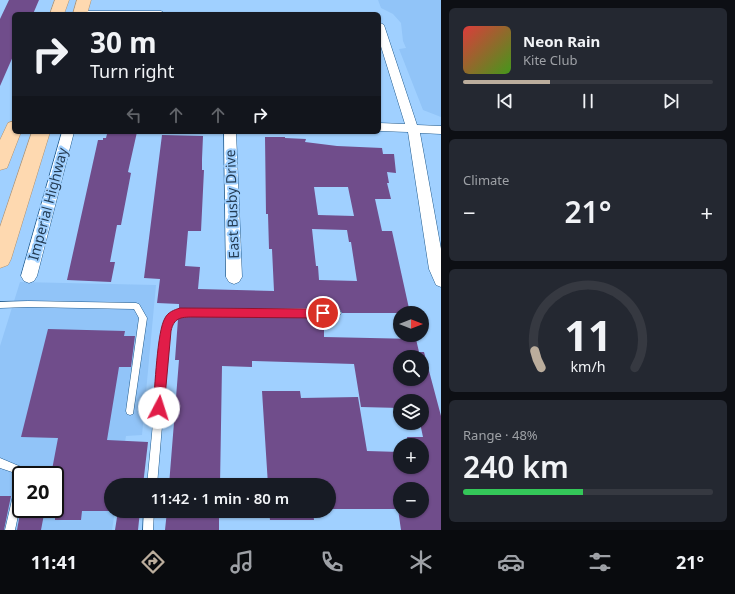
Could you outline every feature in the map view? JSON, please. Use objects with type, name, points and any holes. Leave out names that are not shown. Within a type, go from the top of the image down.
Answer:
[{"type":"main road","points":[[58,12],[62,0]]},
{"type":"main road","points":[[81,12],[84,0]]},
{"type":"main road","points":[[0,163],[12,132]]},
{"type":"main road","name":"Imperial Highway","points":[[0,259],[7,215],[40,134]]},
{"type":"street","points":[[381,31],[412,130],[440,272]]},
{"type":"street","points":[[381,127],[412,130],[441,130]]},
{"type":"street","name":"Imperial Highway","points":[[29,276],[67,134]]},
{"type":"street","name":"East Busby Drive","points":[[230,134],[234,277]]},
{"type":"lane","points":[[0,305],[136,306],[143,318],[130,411]]},
{"type":"lane","points":[[153,478],[166,331],[169,320],[173,315],[180,312],[337,313]]},
{"type":"lane","points":[[0,463],[12,468]]},
{"type":"lane","points":[[10,530],[13,518]]},
{"type":"lane","points":[[148,530],[149,518]]},
{"type":"shaded area","points":[[378,0],[441,0],[441,117],[423,110],[399,49],[406,48],[403,41],[401,23],[393,14],[381,8]]},
{"type":"shaded area","points":[[20,282],[156,285],[142,435],[126,436],[119,478],[104,478],[104,518],[114,518],[112,530],[0,530],[0,346]]},
{"type":"building","points":[[9,0],[39,0],[34,12],[12,12],[12,59],[0,86],[0,19]]},
{"type":"building","points":[[107,134],[137,134],[128,172],[131,173],[121,225],[117,225],[110,262],[115,262],[111,282],[67,280],[98,140],[103,140],[103,138],[106,138]]},
{"type":"building","points":[[162,135],[203,136],[202,170],[204,170],[201,231],[188,231],[185,266],[200,267],[198,289],[274,291],[272,249],[269,249],[268,214],[266,214],[265,137],[306,139],[305,142],[337,146],[382,148],[383,154],[394,154],[396,173],[387,172],[389,183],[387,183],[391,199],[375,199],[382,231],[392,231],[408,306],[393,306],[393,313],[342,313],[337,308],[179,308],[179,304],[157,303],[160,279],[144,278]],"holes":[[[314,187],[348,187],[354,216],[318,215]],[[312,229],[347,230],[349,242],[351,242],[357,281],[319,280]]]},
{"type":"building","points":[[181,316],[324,317],[324,337],[393,338],[393,342],[417,342],[419,350],[393,350],[393,386],[429,386],[429,371],[441,416],[441,530],[401,530],[399,518],[429,518],[429,482],[393,482],[393,509],[336,509],[336,478],[268,478],[262,391],[300,391],[301,398],[358,397],[367,451],[393,452],[393,474],[429,474],[429,438],[407,437],[423,437],[422,430],[429,430],[429,394],[393,394],[393,408],[361,407],[354,364],[252,361],[252,367],[222,366],[220,478],[170,478],[179,360],[175,360],[178,319]]},
{"type":"building","points":[[48,329],[125,331],[124,336],[135,336],[131,367],[119,367],[107,440],[148,442],[144,478],[104,478],[104,511],[82,511],[81,520],[55,520],[55,518],[64,518],[64,466],[53,466],[58,438],[21,437]]},
{"type":"building","points":[[0,496],[11,496],[4,530],[0,530]]},
{"type":"building","points":[[19,518],[43,518],[41,530],[17,530]]},
{"type":"building","points":[[117,518],[139,518],[138,530],[115,530]]},
{"type":"building","points":[[166,518],[219,518],[219,530],[165,530]]},
{"type":"building","points":[[270,518],[314,518],[314,520],[270,520]]},
{"type":"route","points":[[159,408],[166,331],[169,320],[173,315],[180,312],[323,313]]}]
